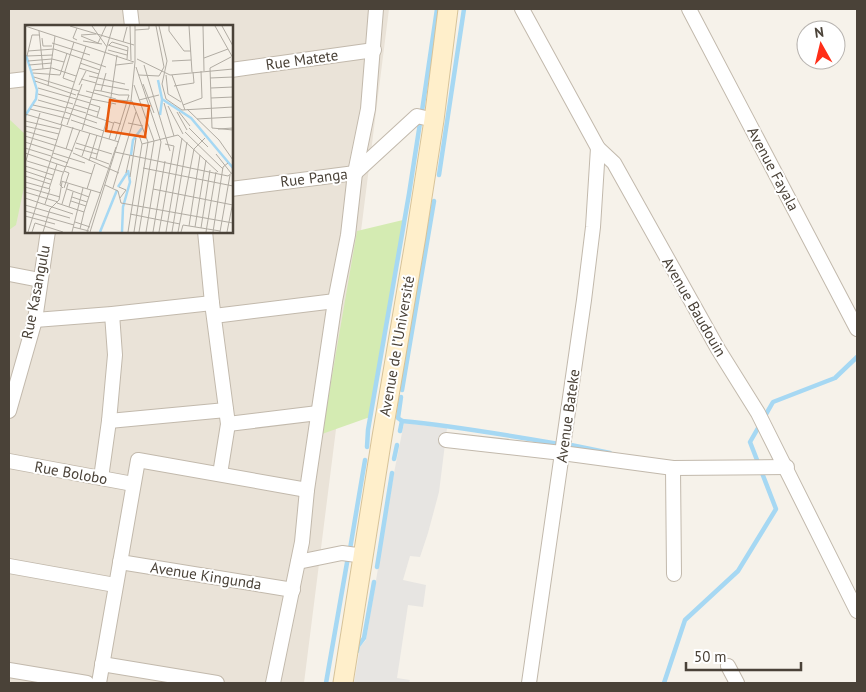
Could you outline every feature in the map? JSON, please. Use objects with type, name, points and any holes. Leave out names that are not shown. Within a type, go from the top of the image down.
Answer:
[{"type":"main road","name":"Avenue de l’Université","points":[[343,683],[434,120],[448,9]]},
{"type":"street","points":[[130,9],[132,25]]},
{"type":"street","points":[[273,683],[298,562],[335,301],[348,235],[355,173],[368,109],[376,9]]},
{"type":"street","name":"Avenue Baudouin","points":[[522,9],[598,148],[614,163],[718,350],[758,413],[857,611]]},
{"type":"street","name":"Avenue Fayala","points":[[689,9],[857,328]]},
{"type":"street","name":"Rue Matete","points":[[232,70],[374,50]]},
{"type":"street","points":[[9,81],[25,79]]},
{"type":"street","name":"Rue Panga","points":[[232,189],[355,173],[417,116],[434,120]]},
{"type":"street","name":"Avenue Bateke","points":[[529,683],[593,227],[598,148]]},
{"type":"street","name":"Rue Kasangulu","points":[[9,411],[14,371],[34,320],[48,232]]},
{"type":"street","points":[[205,232],[228,424],[220,474]]},
{"type":"street","points":[[9,274],[40,280]]},
{"type":"street","points":[[34,320],[335,301]]},
{"type":"street","points":[[100,478],[109,421],[115,355],[112,314]]},
{"type":"street","points":[[109,421],[226,410]]},
{"type":"street","points":[[228,424],[318,413]]},
{"type":"street","points":[[446,440],[673,468],[786,467]]},
{"type":"street","points":[[99,683],[114,585],[120,562],[138,460],[307,490]]},
{"type":"street","name":"Rue Bolobo","points":[[9,462],[133,484]]},
{"type":"street","points":[[673,468],[674,574]]},
{"type":"street","points":[[298,562],[342,553],[364,556]]},
{"type":"street","name":"Avenue Kingunda","points":[[120,562],[293,590]]},
{"type":"street","points":[[9,566],[114,585]]},
{"type":"street","points":[[102,664],[217,683]]},
{"type":"street","points":[[728,666],[738,683]]},
{"type":"street","points":[[9,670],[87,683]]},
{"type":"shaded area","points":[[9,9],[389,9],[304,683],[9,683]]},
{"type":"shaded area","points":[[404,423],[447,428],[439,492],[428,533],[420,557],[410,556],[403,580],[426,585],[423,607],[408,605],[397,678],[410,680],[409,683],[354,683],[360,647],[366,640]]},
{"type":"green space","points":[[9,119],[25,134],[25,183],[16,225],[9,230]]},
{"type":"green space","points":[[403,220],[370,417],[322,434],[357,231]]},
{"type":"waterway","points":[[422,111],[437,9]]},
{"type":"waterway","points":[[439,175],[464,9]]},
{"type":"waterway","points":[[367,447],[368,430],[420,123]]},
{"type":"waterway","points":[[402,390],[434,201]]},
{"type":"waterway","points":[[664,683],[685,620],[738,571],[776,509],[750,442],[773,402],[835,378],[857,357]]},
{"type":"waterway","points":[[401,397],[398,418],[402,421]]},
{"type":"waterway","points":[[400,431],[402,421],[461,428],[559,444]]},
{"type":"waterway","points":[[566,444],[610,453]]},
{"type":"waterway","points":[[394,459],[397,445]]},
{"type":"waterway","points":[[350,549],[365,460]]},
{"type":"waterway","points":[[377,567],[392,473]]},
{"type":"waterway","points":[[326,683],[348,557]]},
{"type":"waterway","points":[[357,651],[364,638],[374,582]]}]
